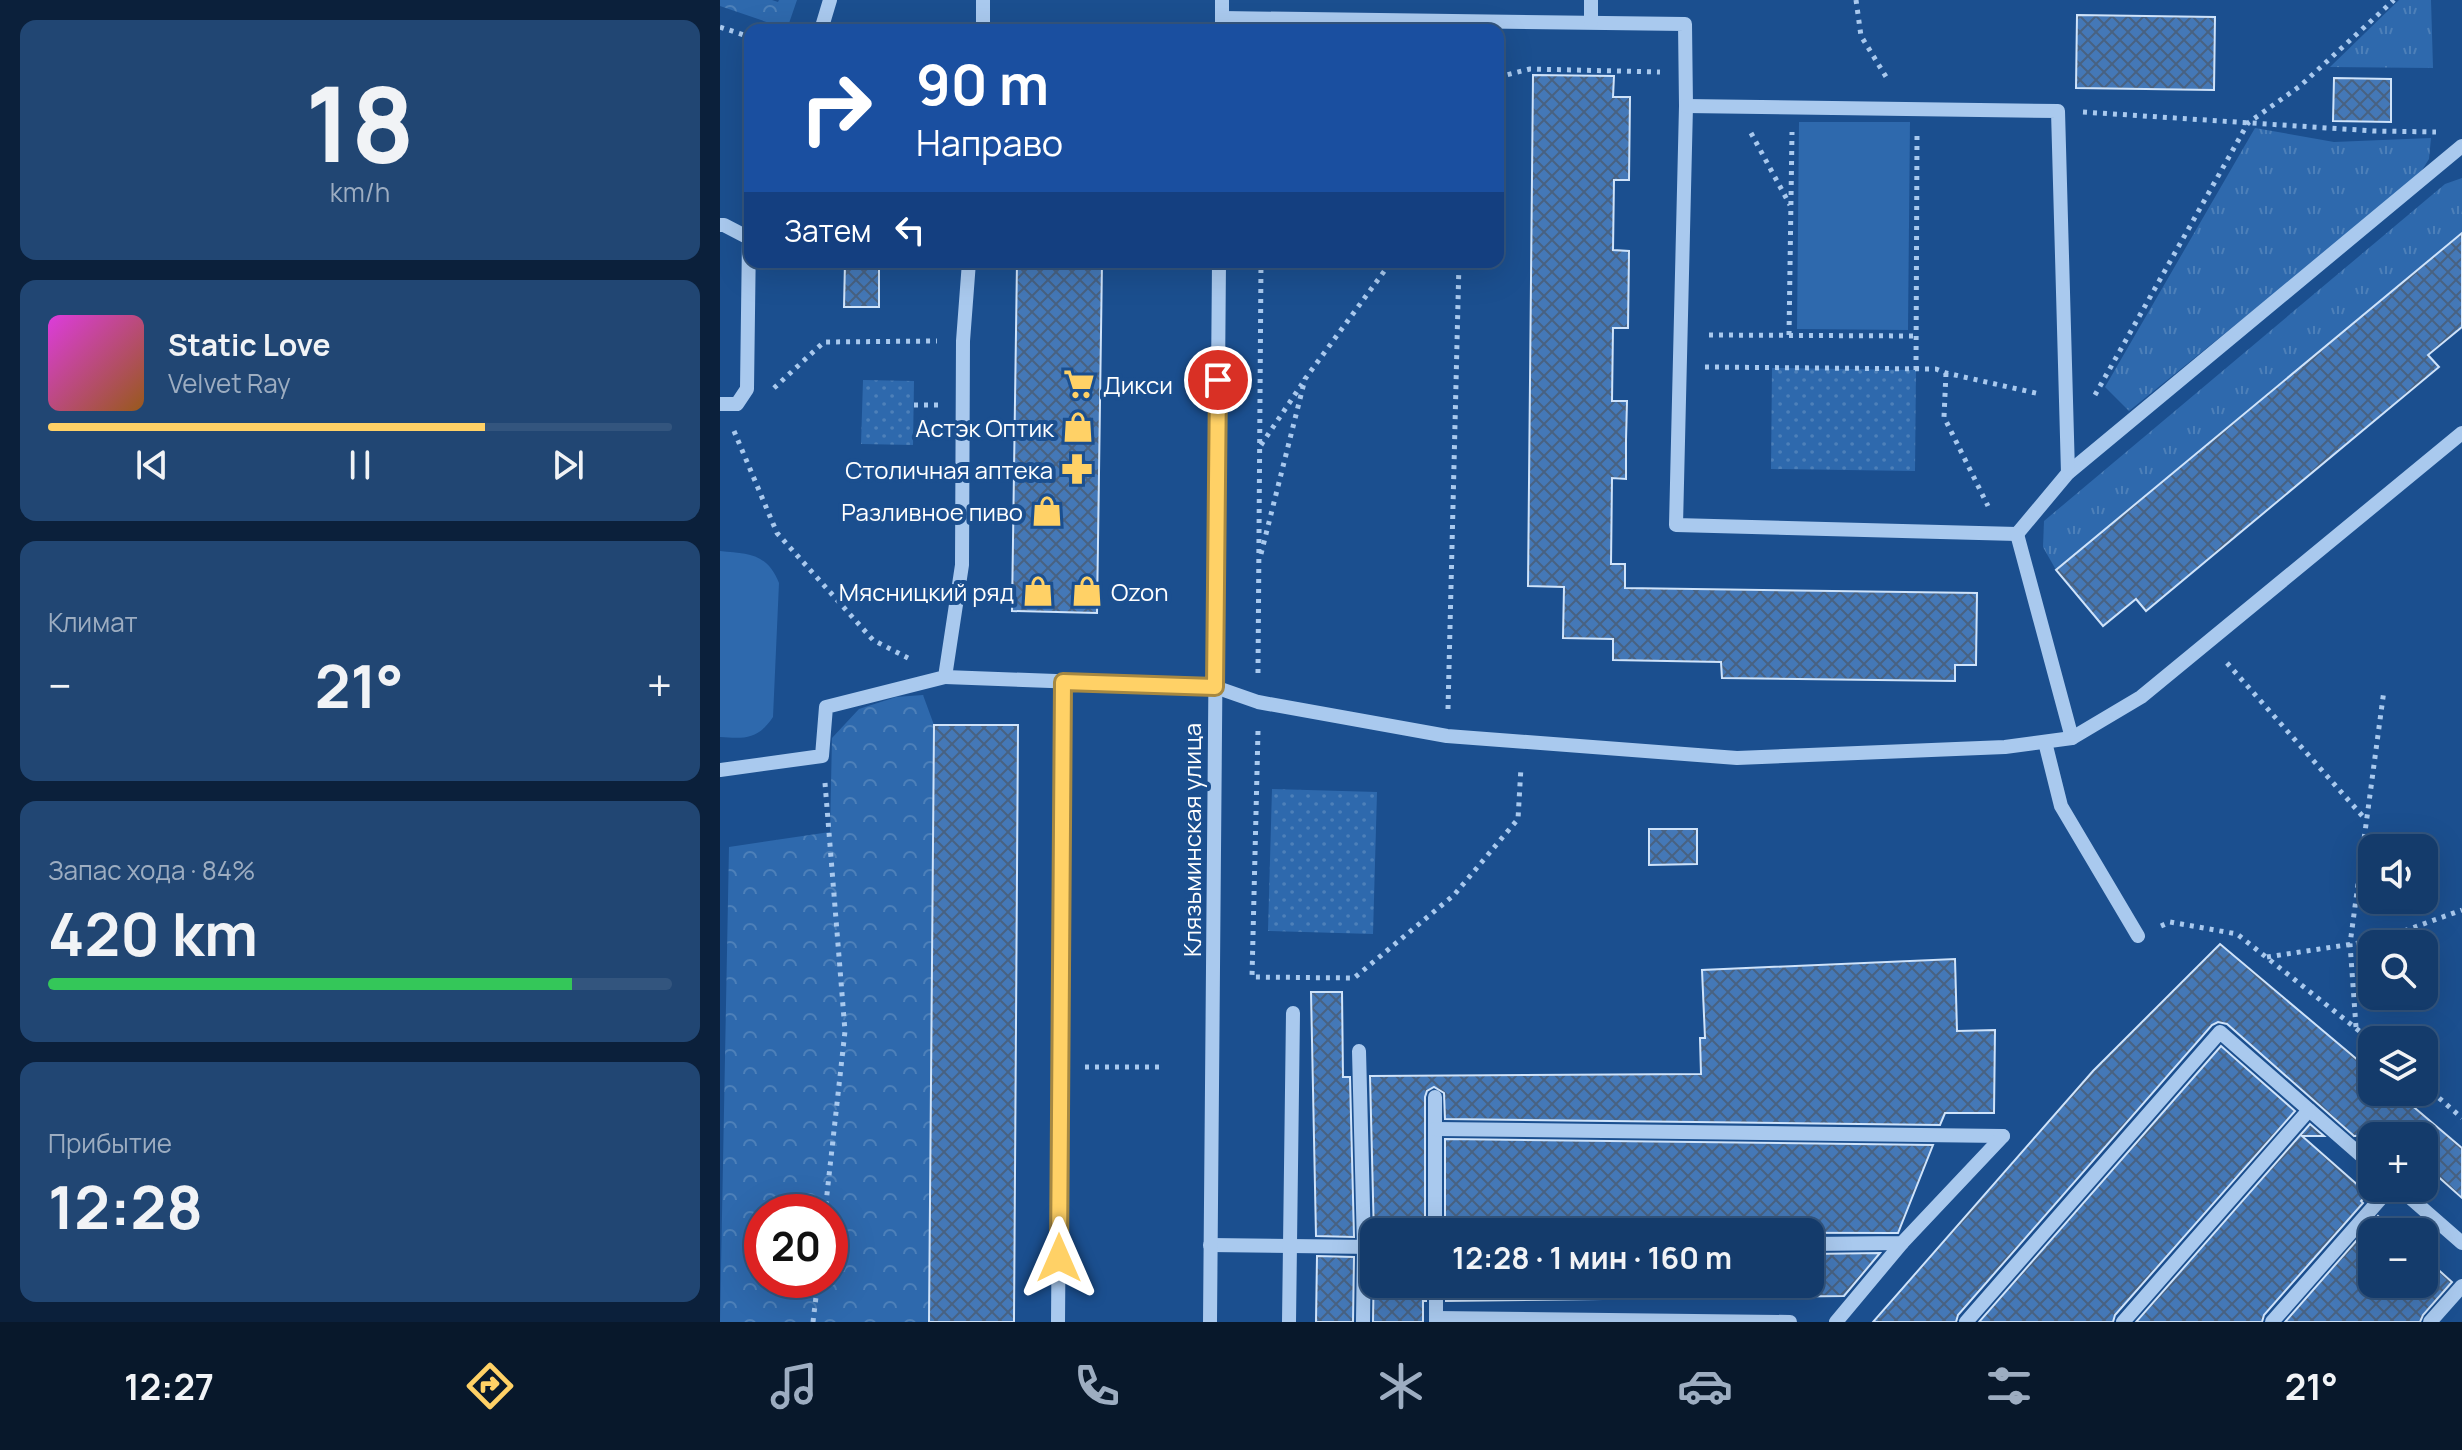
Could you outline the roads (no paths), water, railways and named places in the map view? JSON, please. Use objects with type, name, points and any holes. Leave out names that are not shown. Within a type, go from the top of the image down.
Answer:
[{"type":"street","points":[[823,24],[830,0]]},
{"type":"street","points":[[983,0],[983,24]]},
{"type":"street","points":[[1222,0],[1222,24],[1685,24],[1686,106],[1676,525],[2017,534]]},
{"type":"street","points":[[1591,0],[1591,22]]},
{"type":"street","points":[[1686,106],[2058,111],[2068,473]]},
{"type":"street","points":[[2017,534],[2068,473],[2462,146]]},
{"type":"street","points":[[720,225],[744,235]]},
{"type":"street","points":[[720,404],[737,404],[747,389],[749,268]]},
{"type":"street","points":[[945,677],[962,565],[963,341],[969,268]]},
{"type":"street","name":"Клязьминская улица","points":[[1210,1322],[1219,268]]},
{"type":"street","points":[[720,770],[822,756],[826,707],[945,677],[1215,687],[1258,702],[1447,736],[1737,758],[2005,747],[2072,738],[2141,697],[2462,433]]},
{"type":"street","points":[[2017,534],[2072,738]]},
{"type":"street","points":[[1058,1322],[1063,682]]},
{"type":"street","points":[[2045,742],[2061,806],[2138,936]]},
{"type":"street","points":[[1289,1322],[1293,1013]]},
{"type":"street","points":[[1966,1322],[2220,1032],[2358,1153]]},
{"type":"street","points":[[1359,1051],[1368,1218]]},
{"type":"street","points":[[1435,1097],[1435,1218]]},
{"type":"street","points":[[2123,1322],[2309,1110]]},
{"type":"street","points":[[1435,1129],[2003,1136],[1902,1243],[1836,1322]]},
{"type":"street","points":[[2272,1322],[2378,1202]]},
{"type":"street","points":[[2415,1202],[2462,1243]]},
{"type":"street","points":[[1824,1244],[1902,1243]]},
{"type":"street","points":[[1210,1245],[1360,1247]]},
{"type":"street","points":[[2430,1322],[2462,1286]]},
{"type":"street","points":[[1363,1322],[1365,1298]]},
{"type":"street","points":[[1436,1298],[1436,1320],[1790,1322]]},
{"type":"place","name":"Дикси","points":[[1079,384]]},
{"type":"place","name":"Астэк Оптик","points":[[1078,427]]},
{"type":"place","name":"Столичная аптека","points":[[1077,469]]},
{"type":"place","name":"Разливное пиво","points":[[1047,511]]},
{"type":"place","name":"Мясницкий ряд","points":[[1038,591]]},
{"type":"place","name":"Ozon","points":[[1087,591]]}]
